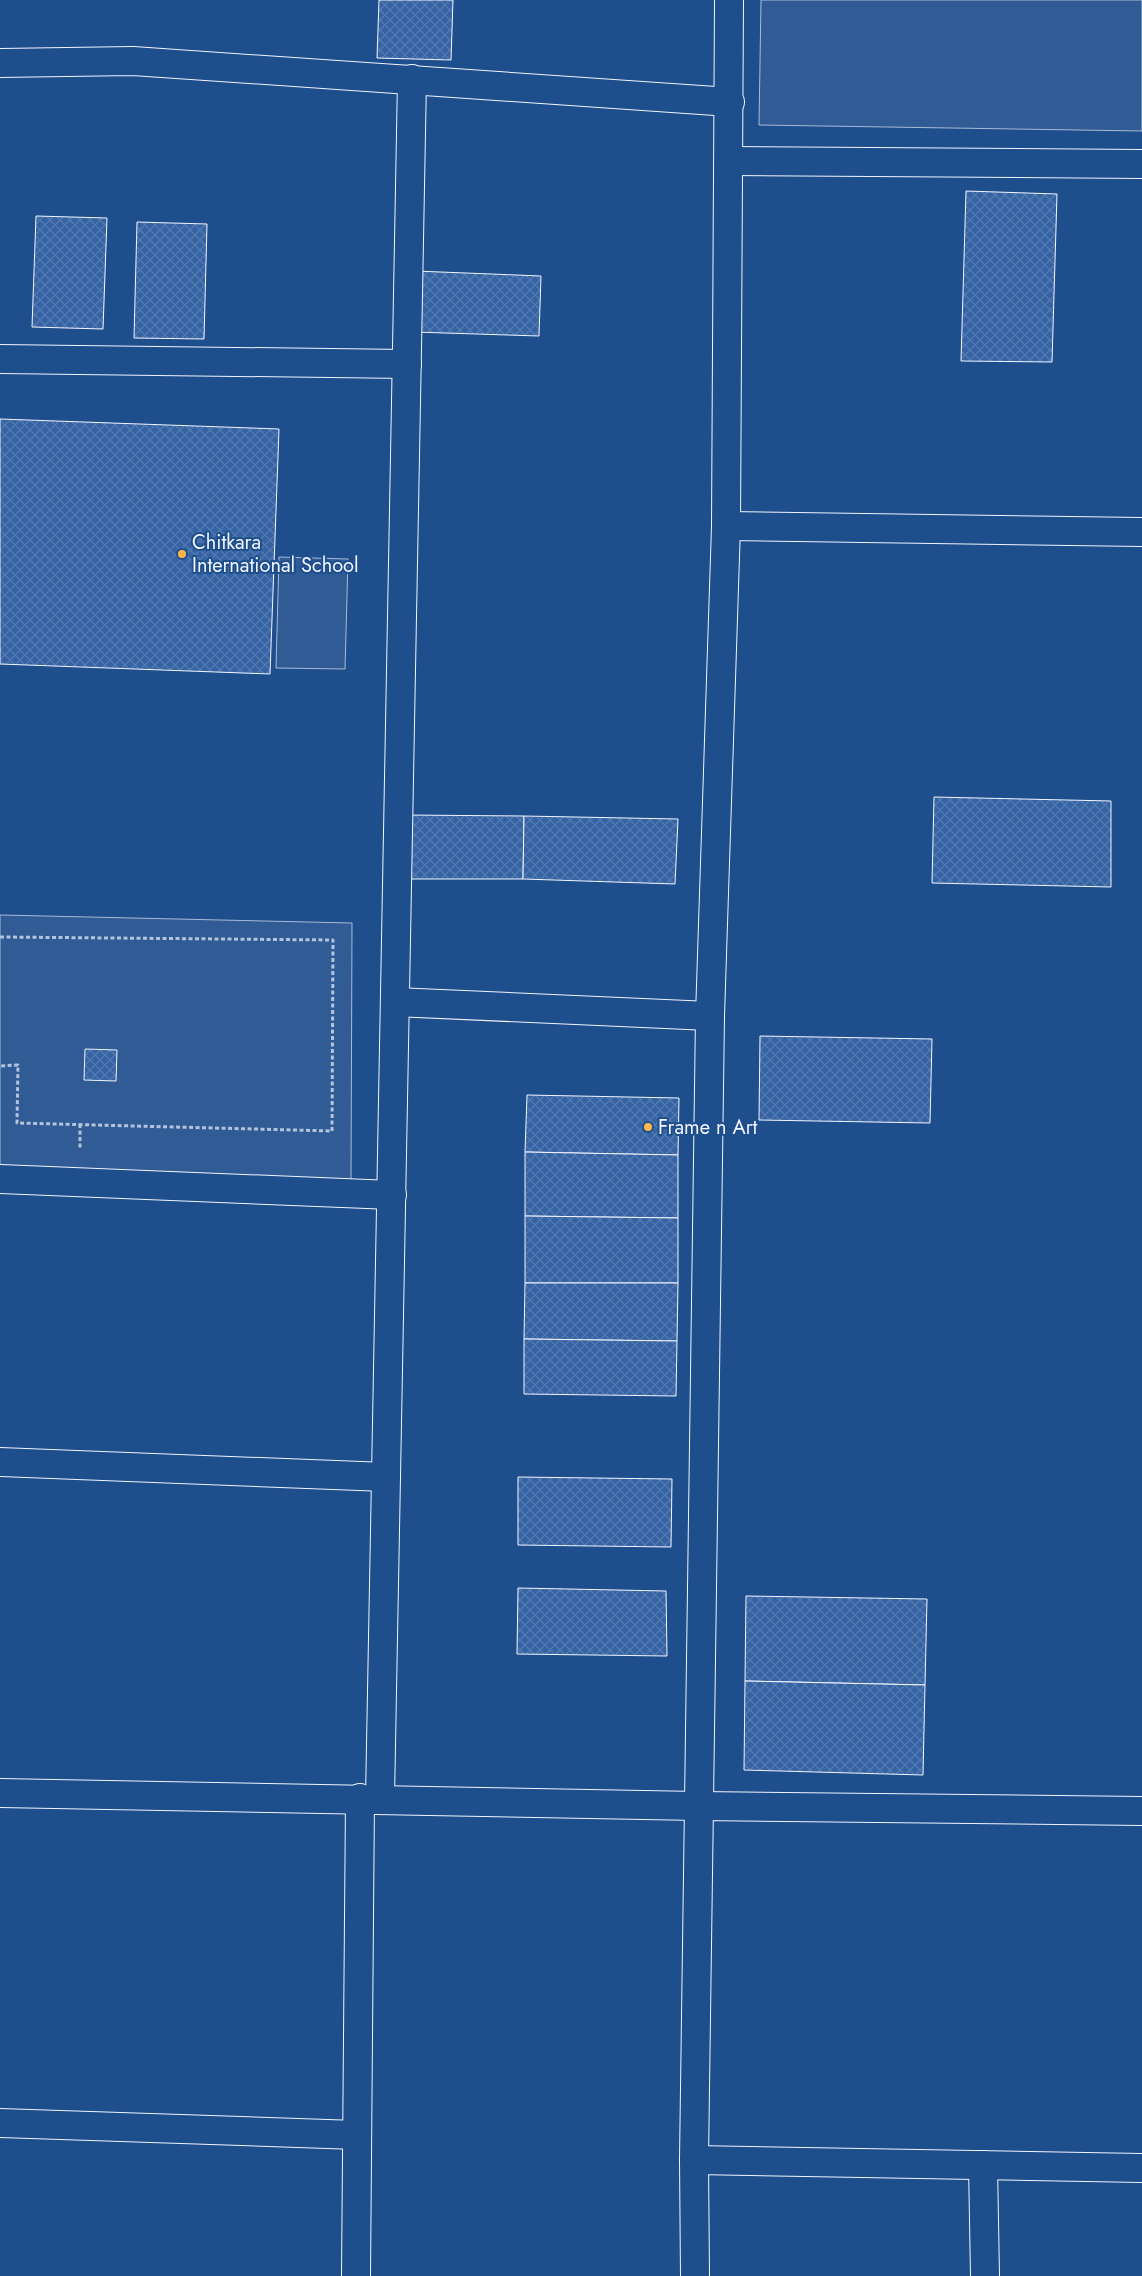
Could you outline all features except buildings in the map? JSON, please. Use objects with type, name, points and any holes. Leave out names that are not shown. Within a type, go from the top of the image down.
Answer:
[{"type":"street","points":[[695,2276],[694,2160],[698,1806],[710,1016],[726,526],[730,161],[729,0]]},
{"type":"street","points":[[0,63],[133,61],[730,102]]},
{"type":"street","points":[[356,2276],[357,2135],[370,1799],[386,1477],[412,80]]},
{"type":"street","points":[[730,161],[1142,164]]},
{"type":"street","points":[[0,359],[407,364]]},
{"type":"street","points":[[726,526],[1142,532]]},
{"type":"street","points":[[395,1002],[710,1016]]},
{"type":"street","points":[[0,1180],[392,1195]]},
{"type":"street","points":[[0,1462],[386,1477]]},
{"type":"street","points":[[0,1793],[698,1806],[1142,1811]]},
{"type":"street","points":[[0,2123],[357,2135]]},
{"type":"street","points":[[694,2160],[1142,2168]]},
{"type":"street","points":[[983,2165],[985,2276]]},
{"type":"path","points":[[0,937],[333,940],[332,1131],[18,1123],[18,1065],[0,1066]]},
{"type":"shaded area","points":[[761,0],[1142,0],[1142,131],[759,125]]},
{"type":"shaded area","points":[[279,557],[348,559],[345,669],[276,668]]},
{"type":"shaded area","points":[[0,915],[352,923],[351,1182],[0,1169]]},
{"type":"place","name":"Chitkara International School","points":[[182,554]]},
{"type":"place","name":"Frame n Art","points":[[648,1127]]}]
